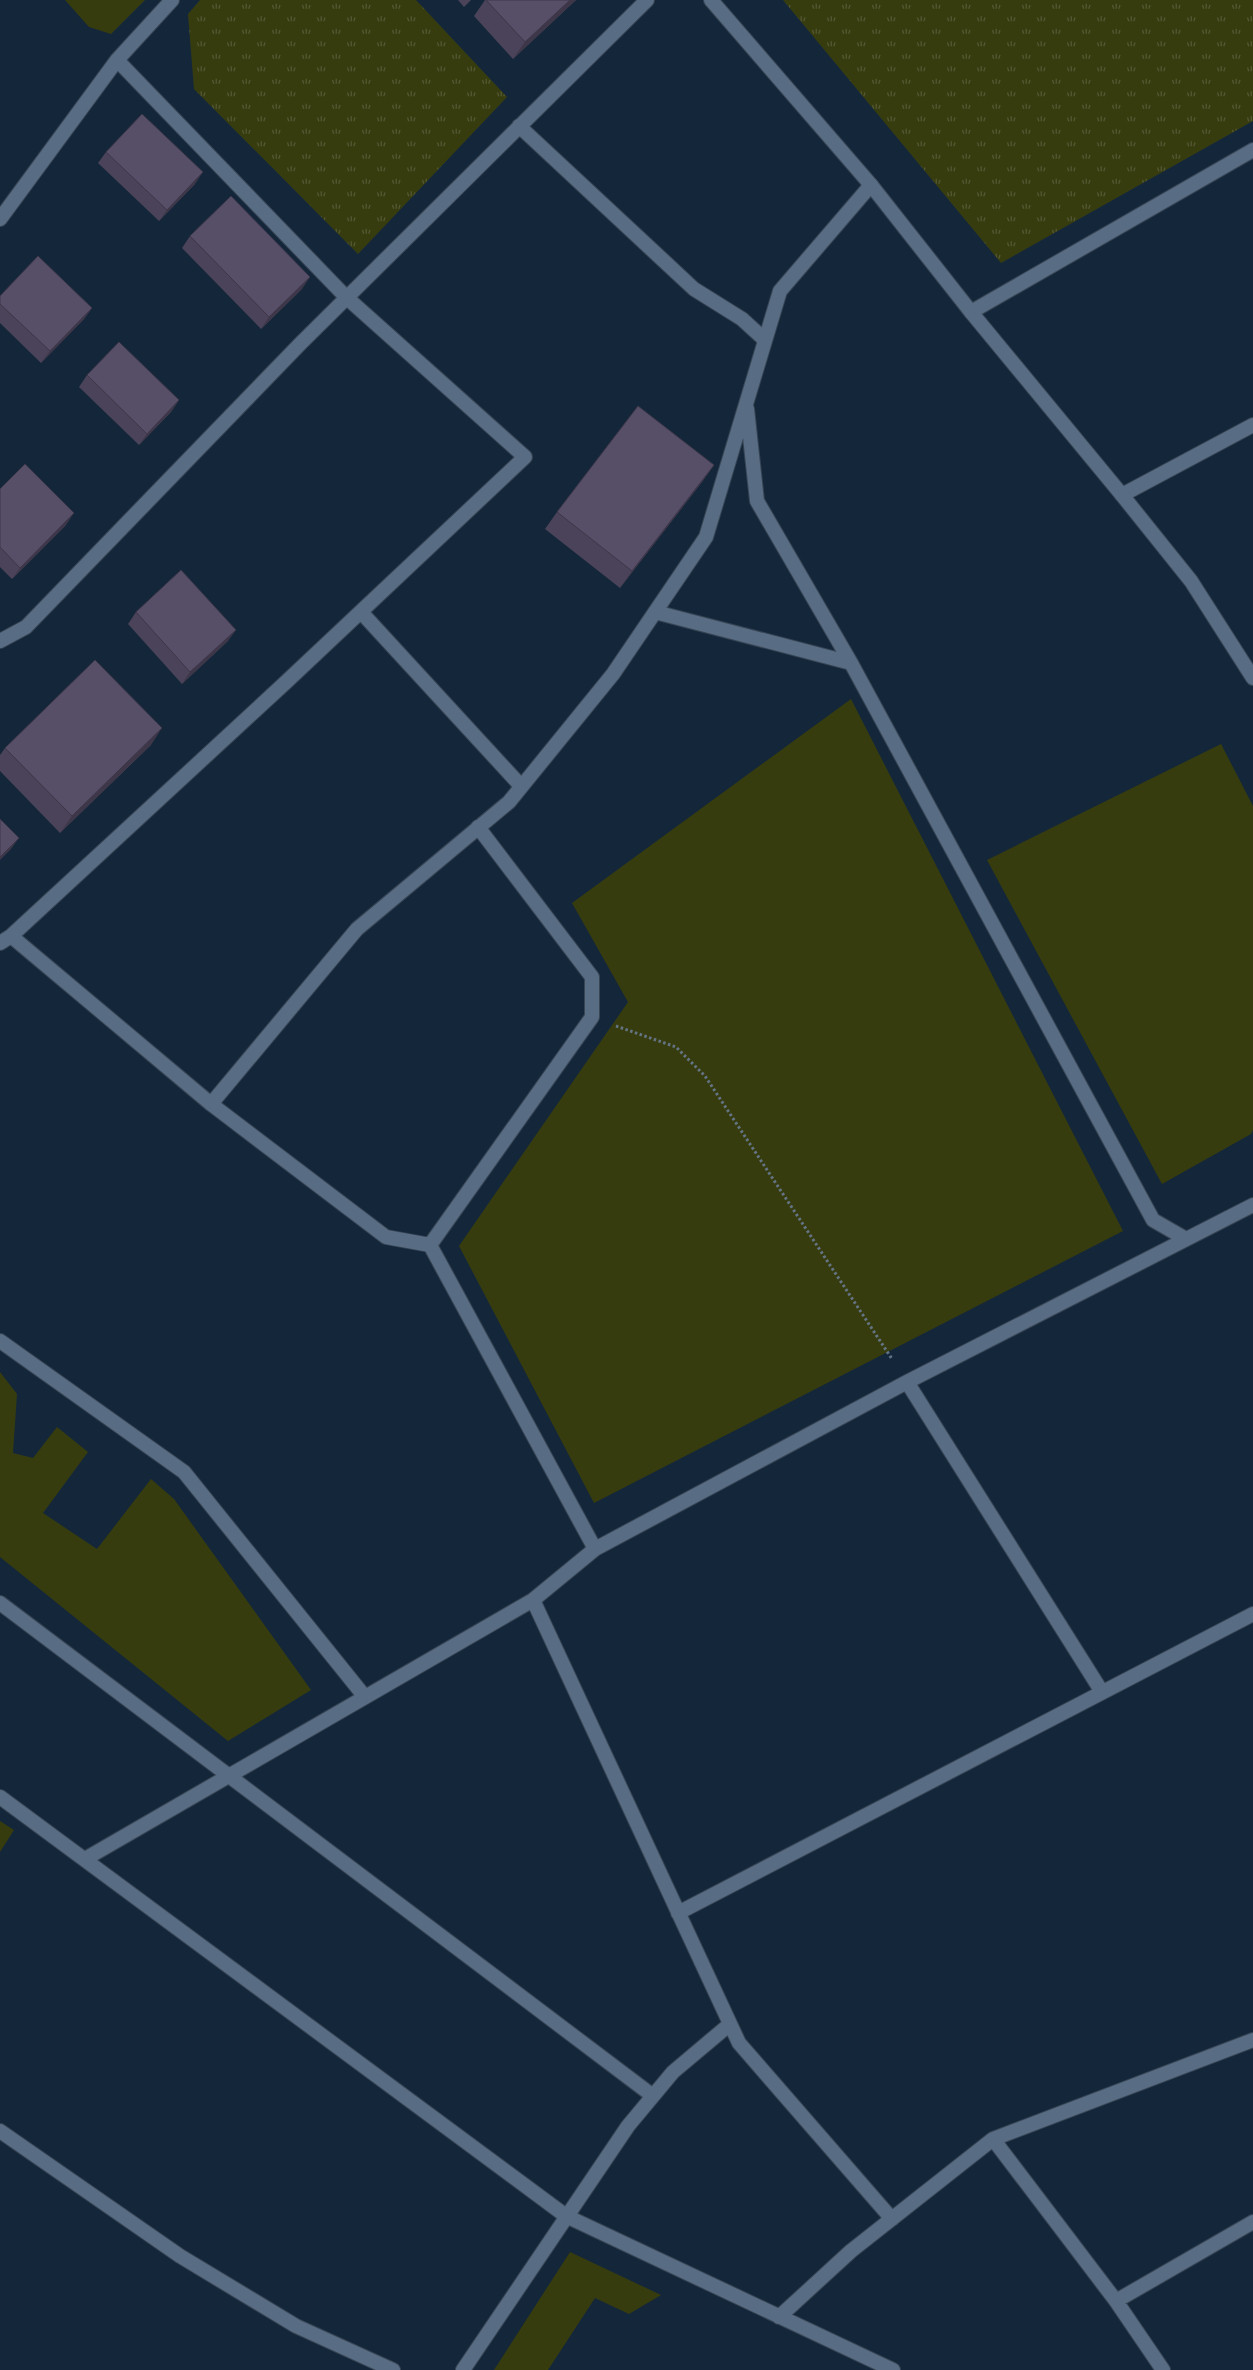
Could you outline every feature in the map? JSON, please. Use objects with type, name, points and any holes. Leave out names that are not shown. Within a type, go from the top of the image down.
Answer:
[{"type":"street","points":[[0,219],[117,60],[172,0]]},
{"type":"street","points":[[0,641],[26,628],[346,297],[647,0]]},
{"type":"street","points":[[711,0],[871,185],[972,312],[1122,494],[1191,581],[1253,678]]},
{"type":"street","points":[[117,60],[346,297],[525,457],[361,612],[6,940],[211,1104],[386,1237],[430,1245]]},
{"type":"street","points":[[519,126],[694,289],[742,319],[765,340]]},
{"type":"street","points":[[972,312],[1253,150]]},
{"type":"street","points":[[211,1104],[357,929],[508,802],[613,674],[706,537],[780,291],[871,185]]},
{"type":"street","points":[[746,403],[757,500],[851,663],[1153,1220],[1186,1239]]},
{"type":"street","points":[[1122,494],[1253,425]]},
{"type":"street","points":[[361,612],[522,786]]},
{"type":"street","points":[[655,612],[851,663]]},
{"type":"street","points":[[430,1245],[592,1017],[592,977],[478,827]]},
{"type":"street","points":[[85,1859],[533,1600],[595,1549],[907,1382],[1253,1205]]},
{"type":"street","points":[[430,1245],[595,1549]]},
{"type":"street","points":[[0,1341],[184,1472],[365,1697]]},
{"type":"street","points":[[907,1382],[1102,1692]]},
{"type":"street","points":[[533,1600],[739,2043],[892,2219]]},
{"type":"street","points":[[0,1603],[227,1777],[653,2096]]},
{"type":"street","points":[[678,1913],[1253,1614]]},
{"type":"street","points":[[0,1796],[566,2216],[893,2370]]},
{"type":"street","points":[[463,2370],[628,2126],[673,2072],[730,2024]]},
{"type":"street","points":[[780,2317],[851,2251],[993,2139],[1253,2040]]},
{"type":"street","points":[[0,2131],[180,2256],[287,2321],[393,2370]]},
{"type":"street","points":[[993,2139],[1116,2300],[1163,2370]]},
{"type":"street","points":[[1116,2300],[1253,2222]]},
{"type":"path","points":[[592,1017],[676,1047],[705,1076],[907,1382]]},
{"type":"green space","points":[[65,0],[145,0],[111,34],[89,27]]},
{"type":"green space","points":[[200,0],[416,0],[507,97],[358,254],[194,89],[188,14]]},
{"type":"green space","points":[[783,0],[1253,0],[1253,121],[1001,263]]},
{"type":"green space","points":[[851,699],[1123,1231],[594,1503],[459,1246],[628,1002],[572,903]]},
{"type":"green space","points":[[1221,744],[1253,806],[1253,1130],[1251,1134],[1162,1184],[987,860]]},
{"type":"green space","points":[[0,1372],[17,1394],[13,1453],[33,1458],[57,1427],[88,1452],[43,1513],[97,1549],[151,1479],[174,1499],[311,1690],[228,1741],[0,1557]]},
{"type":"green space","points":[[0,1821],[14,1830],[0,1852]]},
{"type":"green space","points":[[570,2252],[661,2295],[629,2314],[595,2298],[548,2370],[494,2370]]},
{"type":"building","points":[[486,0],[570,0],[525,42]]},
{"type":"building","points":[[142,114],[203,172],[167,210],[106,152]]},
{"type":"building","points":[[231,196],[310,277],[269,317],[190,236]]},
{"type":"building","points":[[38,256],[92,308],[50,351],[0,304],[0,296]]},
{"type":"building","points":[[119,342],[179,400],[147,434],[87,375]]},
{"type":"building","points":[[638,406],[714,465],[632,571],[557,512]]},
{"type":"building","points":[[25,464],[74,513],[20,568],[0,547],[0,489]]},
{"type":"building","points":[[181,570],[236,630],[190,672],[136,612]]},
{"type":"building","points":[[95,660],[162,728],[72,816],[5,748]]},
{"type":"building","points":[[0,819],[19,838],[0,857]]}]
